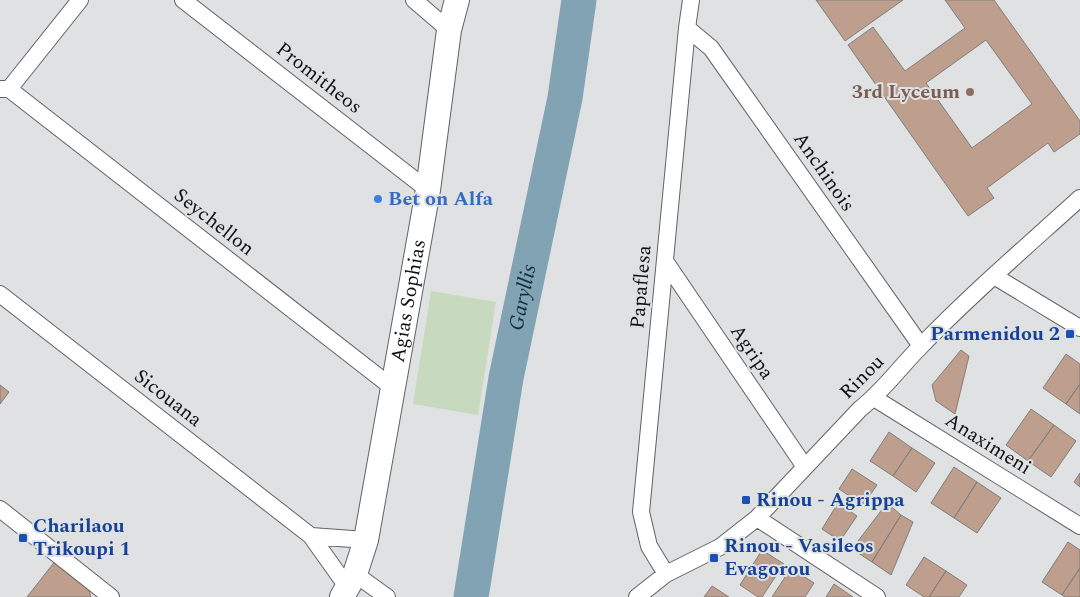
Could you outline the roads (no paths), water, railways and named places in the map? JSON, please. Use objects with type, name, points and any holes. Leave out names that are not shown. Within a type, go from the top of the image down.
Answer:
[{"type":"street","points":[[4,89],[80,0]]},
{"type":"street","name":"Promitheos","points":[[183,0],[428,190]]},
{"type":"street","points":[[414,0],[449,30]]},
{"type":"street","name":"Agias Sophias","points":[[349,586],[366,540],[428,190],[449,30],[457,0]]},
{"type":"street","name":"Papaflesa","points":[[666,574],[649,546],[641,512],[664,261],[691,0]]},
{"type":"street","name":"Anchinois","points":[[687,28],[712,48],[921,346]]},
{"type":"street","name":"Seychellon","points":[[4,89],[393,388]]},
{"type":"street","name":"Rinou","points":[[636,597],[666,574],[720,547],[757,518],[860,409],[874,398],[921,346],[994,276],[1080,198]]},
{"type":"street","name":"Agripa","points":[[664,261],[805,467]]},
{"type":"street","points":[[994,276],[1080,328]]},
{"type":"street","name":"Sicouana","points":[[0,294],[311,536],[349,586],[387,597]]},
{"type":"street","name":"Anaximeni","points":[[874,398],[1080,526]]},
{"type":"street","points":[[1,511],[111,597]]},
{"type":"street","points":[[757,518],[877,597]]},
{"type":"street","points":[[311,536],[366,540]]},
{"type":"waterway","name":"Garyllis","points":[[471,597],[506,378],[565,98],[579,0]]},
{"type":"place","name":"3rd Lyceum","points":[[970,92]]},
{"type":"place","name":"Bet on Alfa","points":[[378,199]]},
{"type":"place","name":"Parmenidou 2","points":[[1070,334]]},
{"type":"place","name":"Rinou - Agrippa","points":[[746,500]]},
{"type":"place","name":"Charilaou Trikoupi 1","points":[[23,538]]},
{"type":"place","name":"Rinou - Vasileos Evagorou","points":[[714,558]]}]
